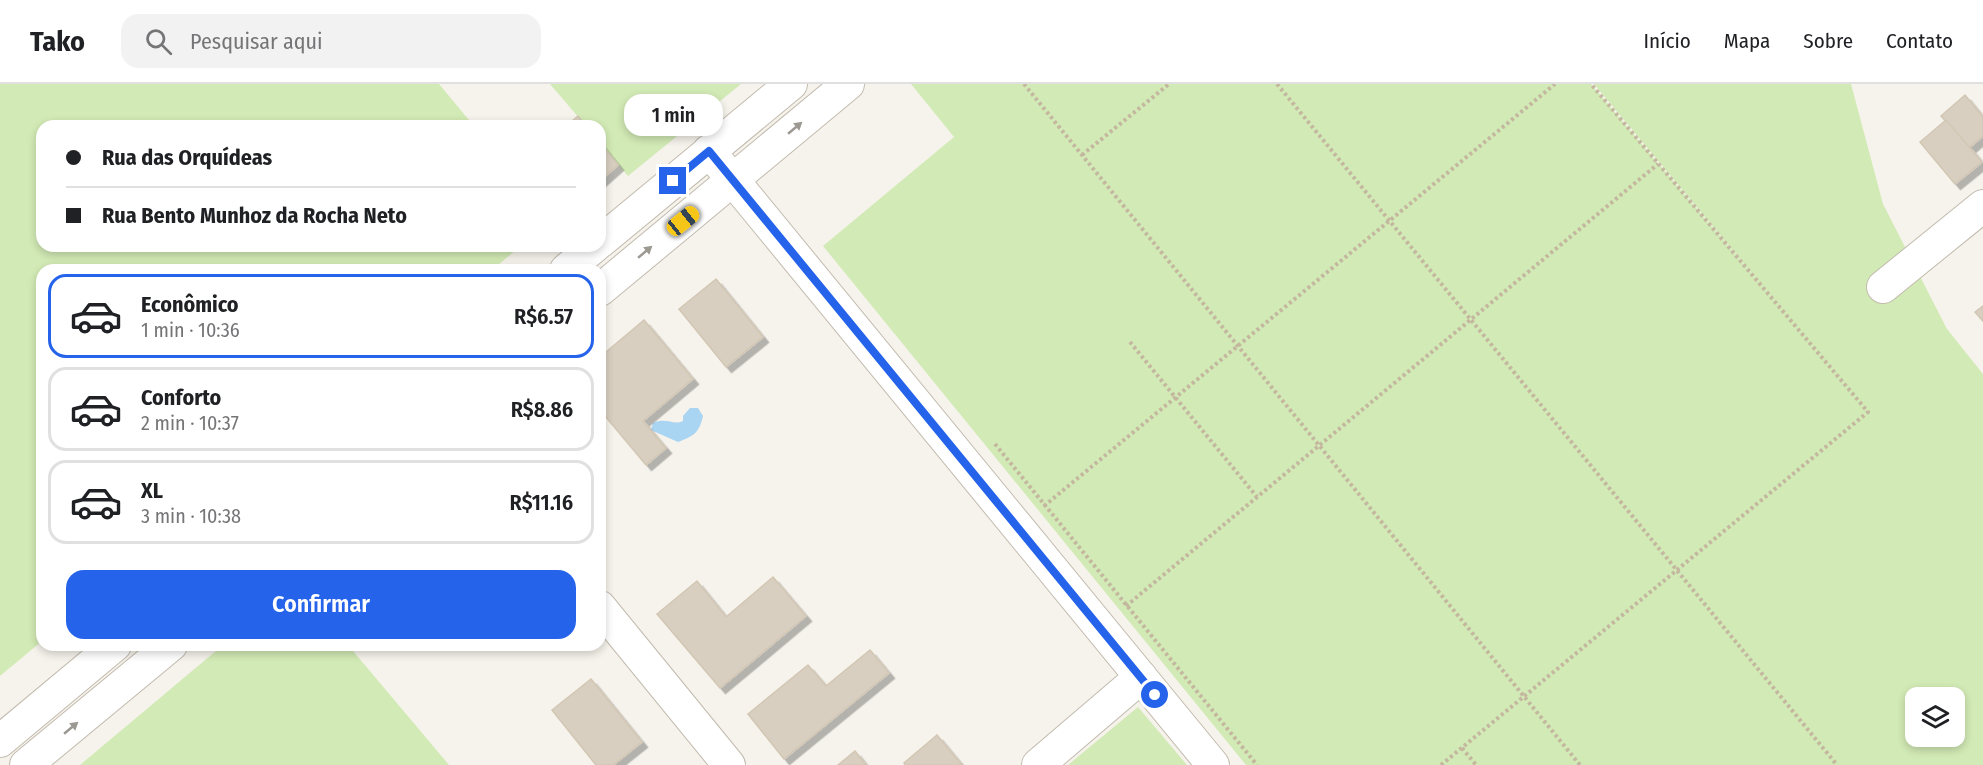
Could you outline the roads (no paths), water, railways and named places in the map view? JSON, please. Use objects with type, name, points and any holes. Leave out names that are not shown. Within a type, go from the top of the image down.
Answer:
[{"type":"street","points":[[606,237],[791,84]]},
{"type":"street","points":[[606,285],[848,84]]},
{"type":"street","points":[[709,151],[1213,765]]},
{"type":"street","points":[[1883,287],[1983,206]]},
{"type":"street","points":[[573,264],[588,252]]},
{"type":"street","points":[[606,614],[729,765]]},
{"type":"street","points":[[0,741],[108,651]]},
{"type":"street","points":[[26,765],[164,651]]},
{"type":"street","points":[[1038,765],[1141,677]]},
{"type":"water","points":[[690,408],[698,408],[703,416],[698,430],[688,438],[678,442],[651,430],[653,423],[658,421],[676,423],[683,421],[683,416]]}]
